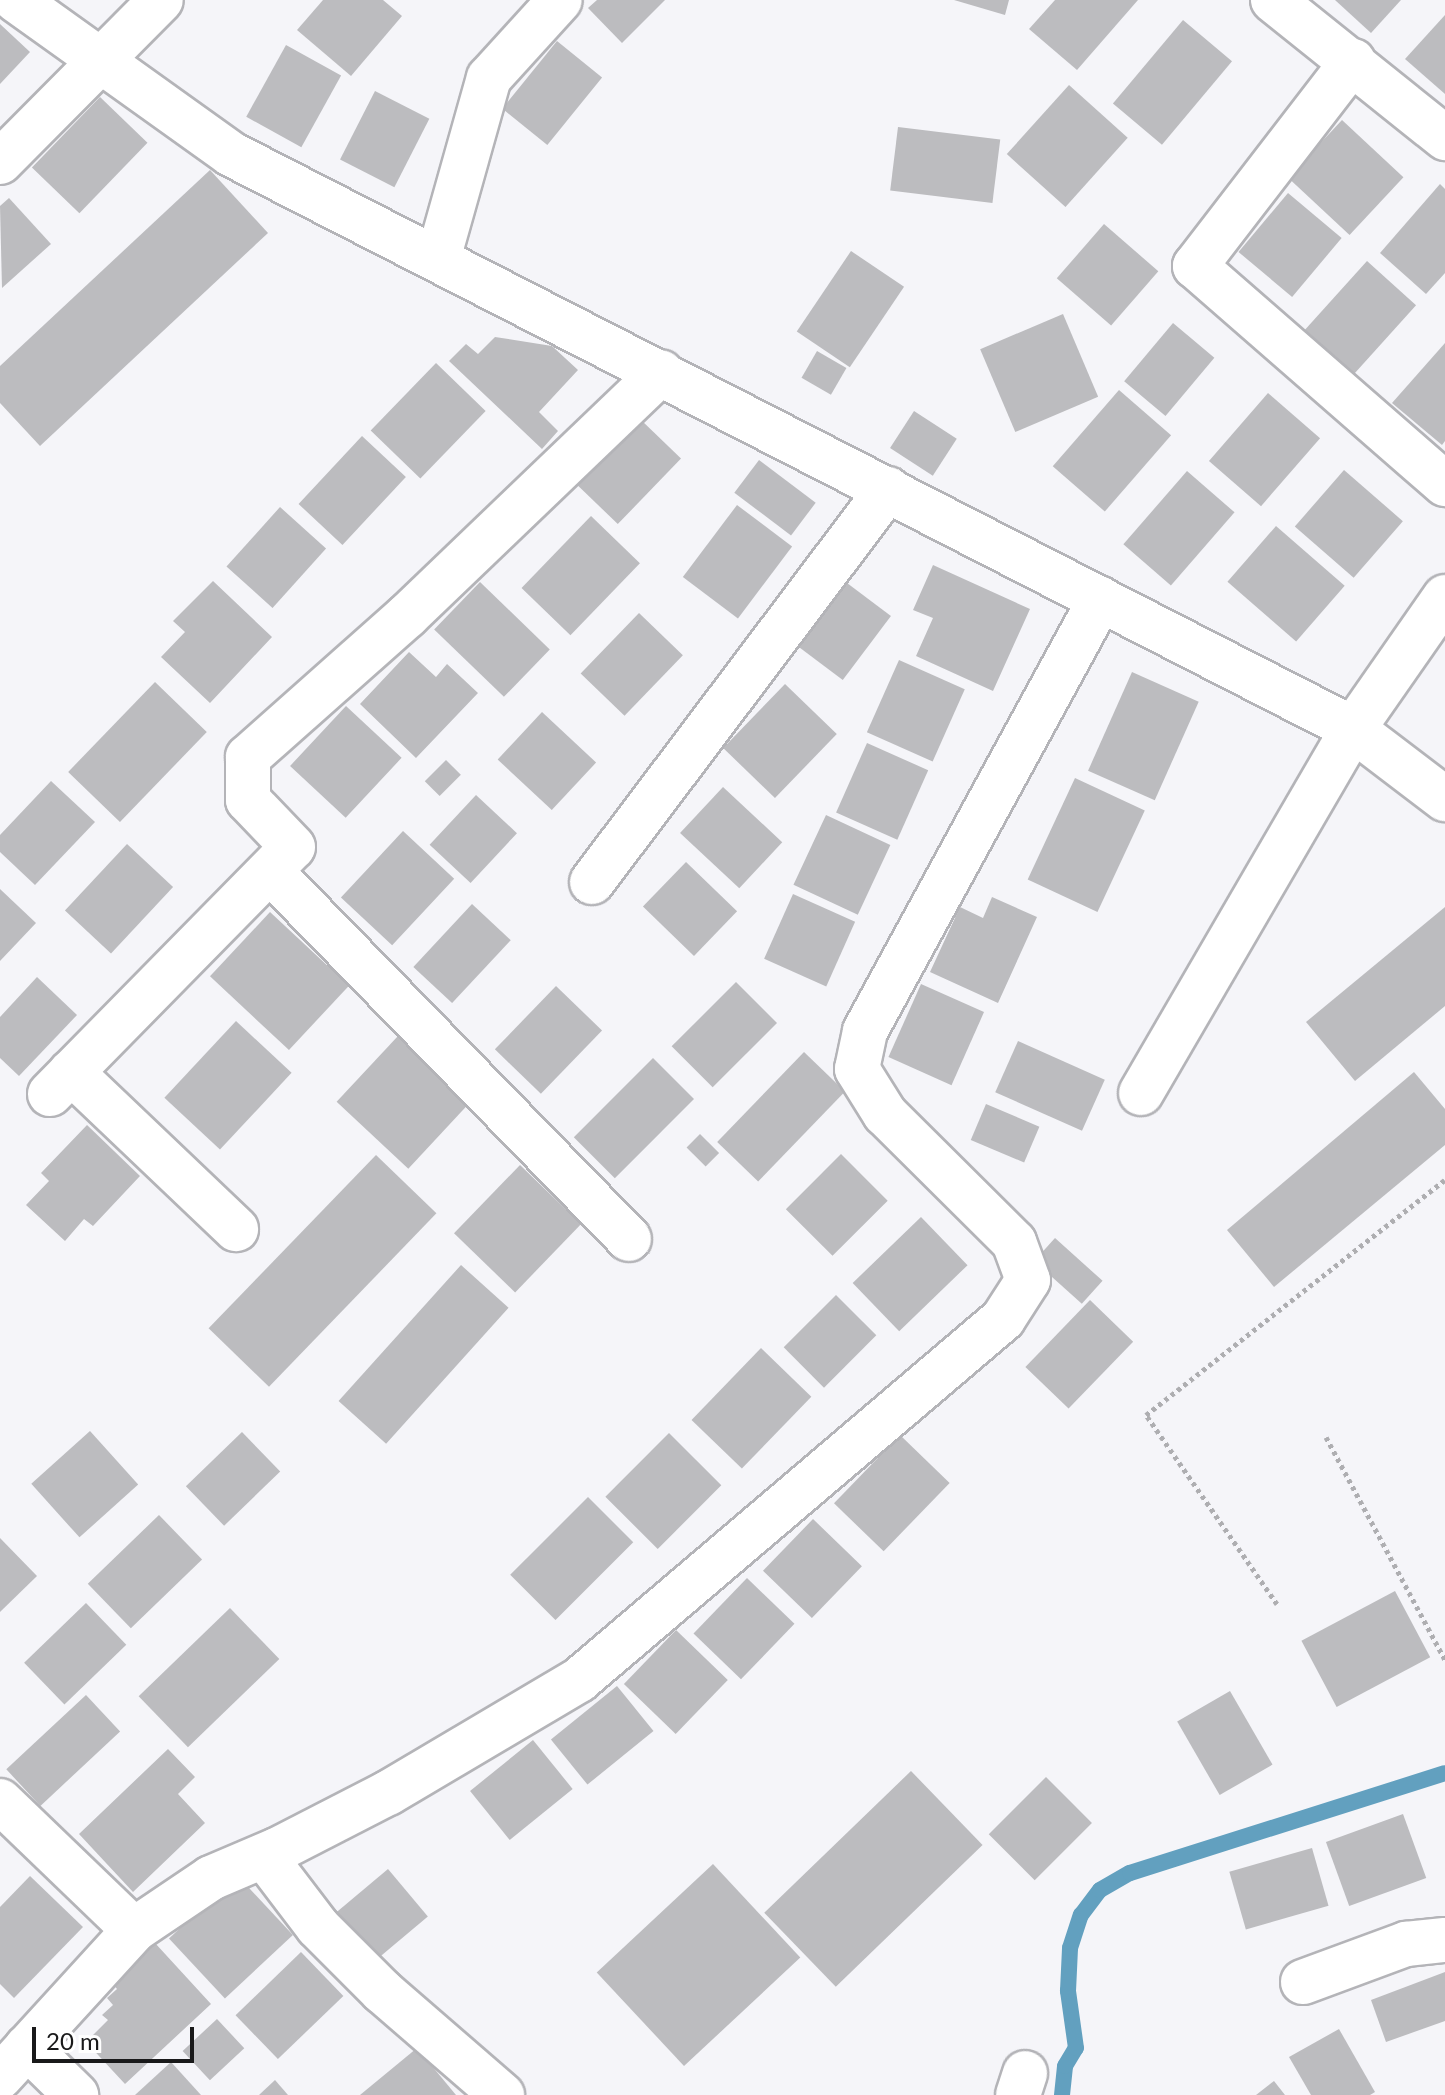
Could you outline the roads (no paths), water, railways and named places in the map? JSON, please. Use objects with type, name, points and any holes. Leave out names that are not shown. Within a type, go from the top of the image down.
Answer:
[{"type":"street","points":[[16,0],[231,154],[1353,729],[1445,799]]},
{"type":"street","points":[[0,162],[161,0]]},
{"type":"street","points":[[438,259],[489,78],[560,0]]},
{"type":"street","points":[[1273,0],[1353,61],[1445,138]]},
{"type":"street","points":[[1353,61],[1195,266],[1445,484]]},
{"type":"street","points":[[236,1229],[60,1083],[293,847],[248,800],[248,757],[407,616],[661,372]]},
{"type":"street","points":[[592,882],[888,489]]},
{"type":"street","points":[[1141,1093],[1353,729],[1445,597]]},
{"type":"street","points":[[76,2095],[14,2062],[134,1930],[211,1878],[264,1856],[388,1793],[579,1680],[1003,1319],[1028,1280],[1014,1242],[885,1114],[857,1069],[865,1031],[1101,599]]},
{"type":"street","points":[[270,871],[629,1239]]},
{"type":"street","points":[[0,1801],[134,1930]]},
{"type":"street","points":[[264,1856],[318,1927],[382,1991],[502,2095]]},
{"type":"street","points":[[1303,1982],[1406,1944],[1445,1940]]},
{"type":"waterway","points":[[1062,2095],[1065,2066],[1076,2048],[1068,1991],[1070,1948],[1081,1915],[1100,1890],[1130,1873],[1445,1773]]}]
